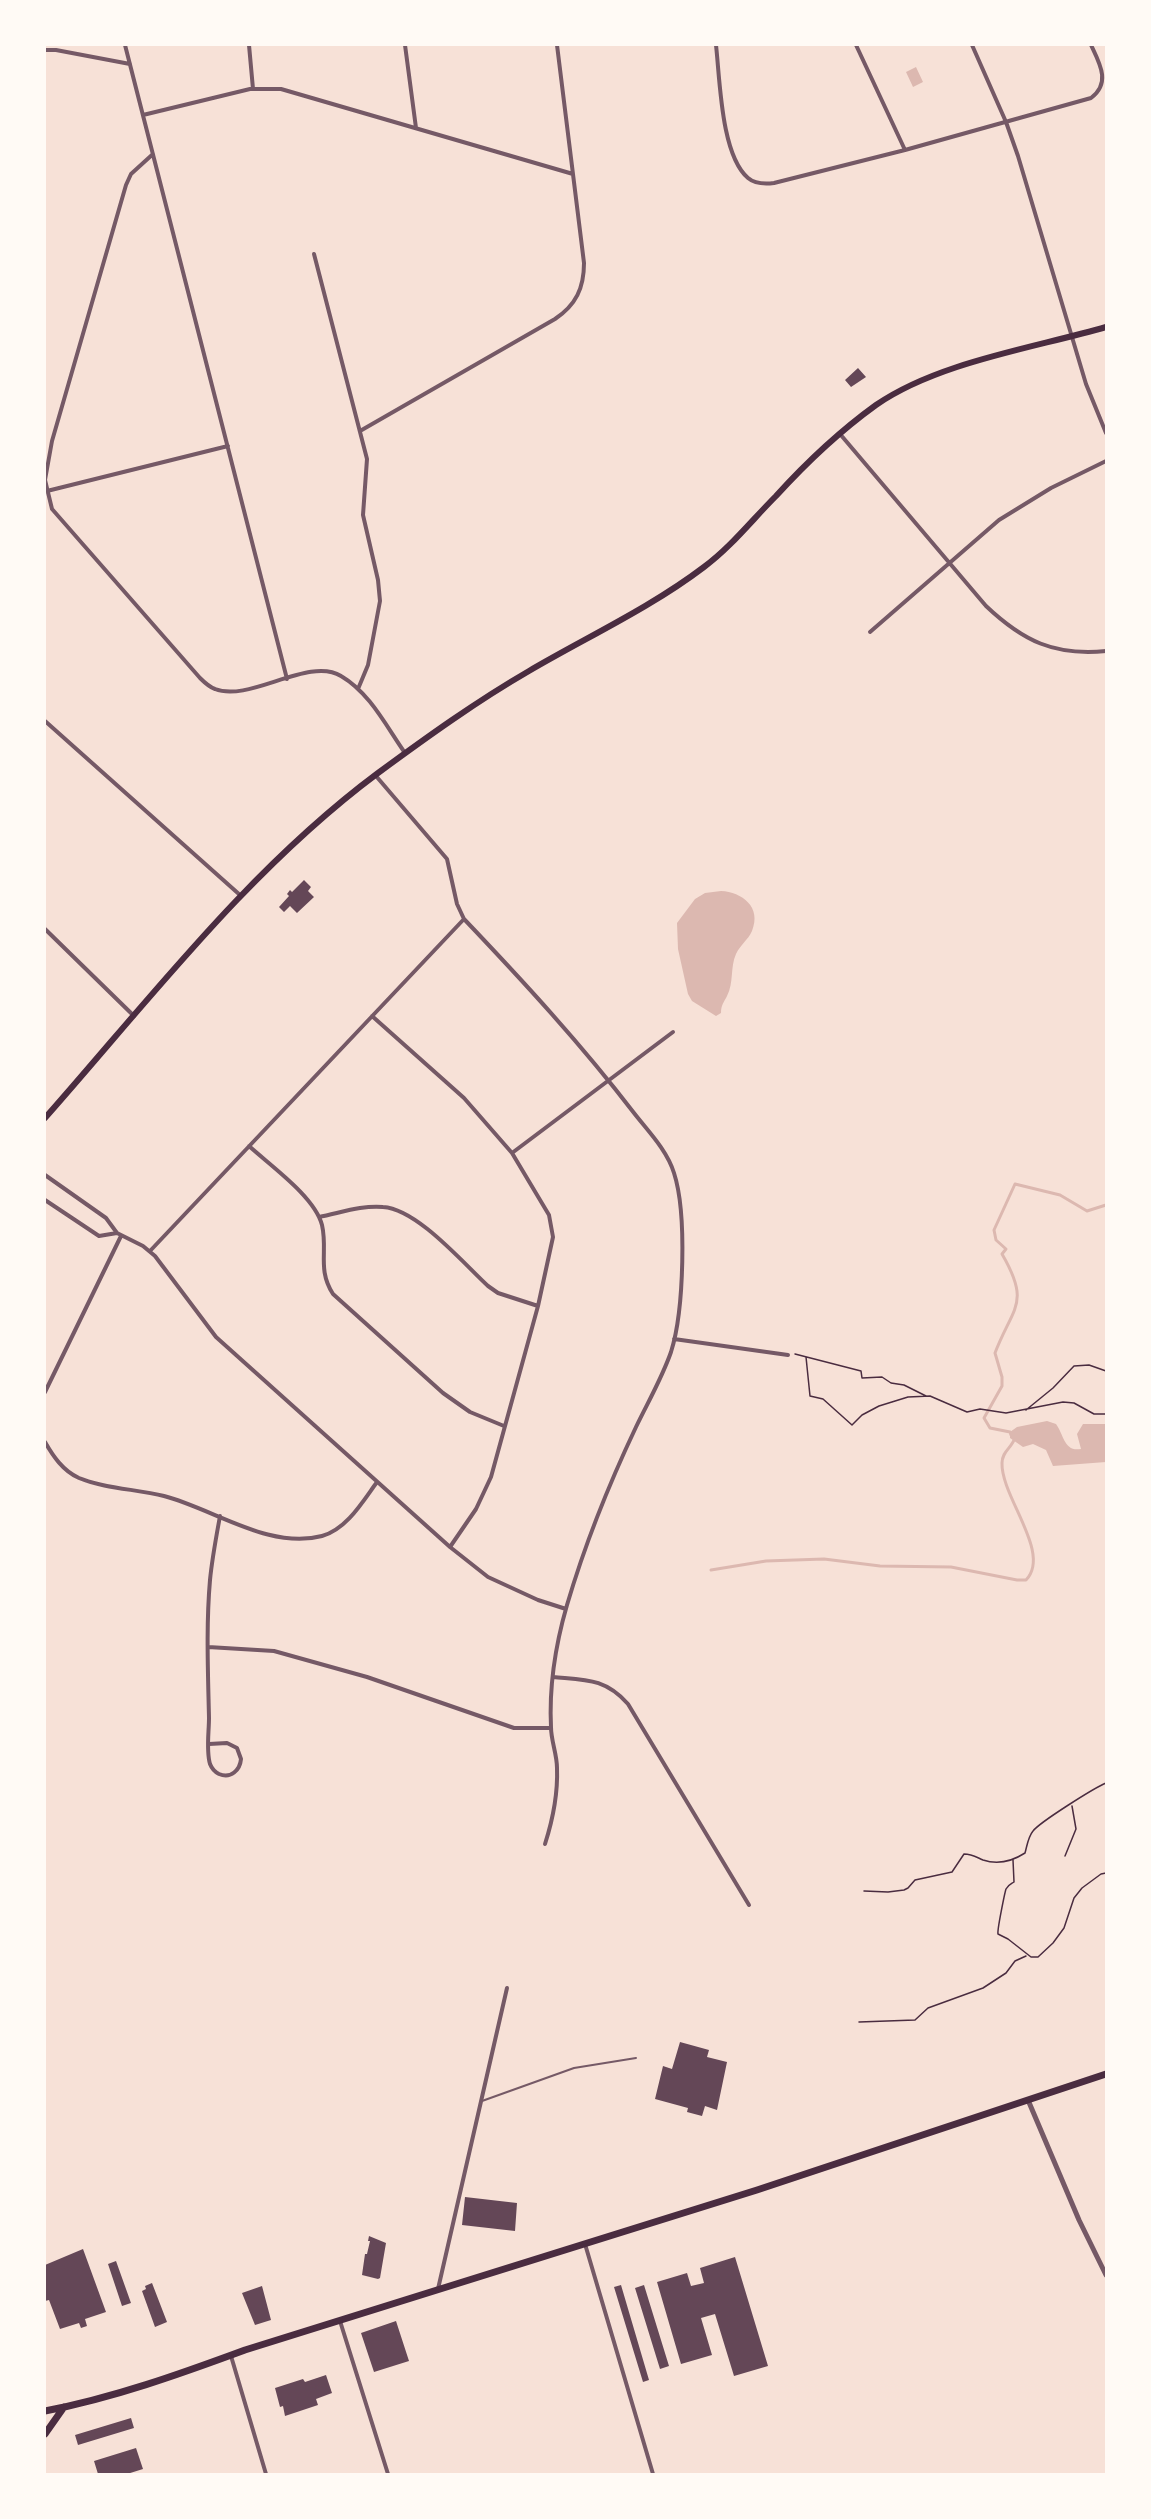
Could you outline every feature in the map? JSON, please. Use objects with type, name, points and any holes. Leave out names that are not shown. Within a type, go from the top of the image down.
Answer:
[{"type":"main road","points":[[45,1118],[48,1109],[134,1016],[240,895],[295,840],[375,775],[526,672],[647,603],[704,567],[723,551],[778,493],[840,434],[879,404],[905,388],[955,369],[1106,327]]},
{"type":"main road","points":[[45,2410],[64,2407],[162,2379],[340,2320],[805,2174],[1106,2074]]},
{"type":"main road","points":[[45,2433],[64,2407]]},
{"type":"street","points":[[125,45],[287,679]]},
{"type":"street","points":[[249,45],[253,88]]},
{"type":"street","points":[[405,45],[416,128]]},
{"type":"street","points":[[360,431],[555,319],[574,303],[581,288],[584,263],[557,45]]},
{"type":"street","points":[[716,45],[731,153],[749,179],[763,184],[859,162],[1084,101],[1096,94],[1103,81],[1101,66],[1091,45]]},
{"type":"street","points":[[856,45],[905,150]]},
{"type":"street","points":[[972,45],[1006,122],[1086,384],[1106,433]]},
{"type":"street","points":[[45,50],[130,64]]},
{"type":"street","points":[[143,115],[253,88],[267,88],[295,92],[573,174]]},
{"type":"street","points":[[153,154],[131,174],[126,185],[52,441],[45,468],[47,491],[52,509],[200,678],[214,689],[228,692],[316,671],[329,671],[339,675],[358,689],[405,753]]},
{"type":"street","points":[[314,254],[360,431],[367,469],[362,504],[364,526],[378,580],[380,601],[368,665],[358,689]]},
{"type":"street","points":[[840,434],[986,606],[1007,626],[1030,640],[1054,649],[1106,651]]},
{"type":"street","points":[[47,491],[228,446]]},
{"type":"street","points":[[870,632],[979,536],[1018,506],[1106,461]]},
{"type":"street","points":[[45,721],[240,895]]},
{"type":"street","points":[[375,775],[447,859],[457,904],[464,919],[550,1010],[609,1080],[667,1156],[674,1172],[680,1211],[682,1292],[674,1339],[661,1378],[636,1427],[601,1506],[580,1561],[566,1609],[553,1677],[551,1728],[557,1767],[555,1814],[544,1844]]},
{"type":"street","points":[[150,1251],[464,919]]},
{"type":"street","points":[[45,929],[134,1016]]},
{"type":"street","points":[[372,1016],[464,1098],[512,1153],[549,1215],[553,1237],[538,1306],[491,1477],[476,1509],[450,1547]]},
{"type":"street","points":[[512,1153],[673,1032]]},
{"type":"street","points":[[249,1146],[309,1202],[319,1217],[322,1227],[325,1278],[333,1294],[443,1394],[470,1412],[504,1426]]},
{"type":"street","points":[[45,1175],[106,1218],[119,1235],[150,1251],[172,1276],[196,1313],[216,1337],[450,1547],[488,1577],[528,1596],[566,1609]]},
{"type":"street","points":[[45,1200],[99,1236],[119,1235]]},
{"type":"street","points":[[319,1217],[375,1206],[402,1211],[417,1221],[498,1293],[538,1306]]},
{"type":"street","points":[[45,1392],[119,1235]]},
{"type":"street","points":[[674,1339],[788,1355]]},
{"type":"street","points":[[45,1442],[60,1463],[77,1477],[164,1496],[260,1531],[284,1537],[323,1536],[337,1529],[378,1482]]},
{"type":"street","points":[[209,1743],[227,1743],[235,1746],[241,1759],[238,1769],[225,1775],[214,1771],[209,1761],[208,1647],[210,1580],[220,1516]]},
{"type":"street","points":[[208,1647],[274,1651],[367,1677],[514,1728],[551,1728]]},
{"type":"street","points":[[553,1677],[601,1683],[611,1688],[628,1704],[749,1905]]},
{"type":"street","points":[[438,2290],[507,1988]]},
{"type":"street","points":[[1028,2100],[1079,2220],[1106,2276]]},
{"type":"street","points":[[585,2243],[653,2474]]},
{"type":"street","points":[[340,2320],[388,2474]]},
{"type":"street","points":[[231,2355],[266,2474]]},
{"type":"lane","points":[[480,2102],[574,2068],[636,2058]]},
{"type":"path","points":[[794,1354],[861,1371],[862,1378],[882,1377],[891,1383],[904,1385],[918,1394],[932,1396],[967,1412],[980,1409],[1005,1413],[1063,1402],[1074,1403],[1094,1414],[1106,1414]]},
{"type":"path","points":[[806,1357],[810,1396],[824,1400],[852,1425],[860,1417],[880,1406],[908,1397],[928,1396]]},
{"type":"path","points":[[1025,1410],[1053,1388],[1075,1366],[1089,1365],[1106,1371]]},
{"type":"path","points":[[864,1891],[888,1892],[908,1889],[915,1880],[952,1872],[964,1854],[973,1854],[982,1860],[1003,1863],[1013,1859],[1025,1853],[1029,1838],[1036,1827],[1094,1788],[1106,1783]]},
{"type":"path","points":[[1065,1856],[1076,1831],[1074,1811],[1071,1805]]},
{"type":"path","points":[[1013,1859],[1013,1882],[1005,1890],[1003,1912],[997,1926],[998,1934],[1007,1938],[1027,1955],[1037,1957],[1053,1943],[1064,1928],[1074,1898],[1083,1888],[1101,1874],[1106,1873]]},
{"type":"path","points":[[860,2022],[915,2020],[928,2008],[983,1988],[1005,1973],[1016,1961],[1027,1955]]},
{"type":"shaded area","points":[[916,67],[923,82],[913,87],[906,72]]},
{"type":"shaded area","points":[[721,891],[736,894],[748,902],[752,908],[754,922],[752,931],[736,954],[729,991],[721,1013],[716,1016],[692,1001],[688,994],[678,949],[677,923],[695,899],[705,893]]},
{"type":"shaded area","points":[[1047,1421],[1056,1424],[1065,1442],[1075,1449],[1081,1449],[1077,1434],[1083,1424],[1106,1424],[1106,1462],[1053,1466],[1046,1450],[1033,1444],[1023,1447],[1010,1438],[1010,1432],[1017,1427]]},
{"type":"building","points":[[858,368],[866,377],[851,387],[845,380]]},
{"type":"building","points":[[304,880],[311,887],[308,891],[314,897],[297,913],[290,906],[284,912],[279,907],[289,896],[287,894]]},
{"type":"building","points":[[680,2042],[709,2050],[707,2057],[727,2062],[717,2110],[705,2106],[702,2116],[687,2112],[688,2108],[655,2099],[663,2066],[672,2069]]},
{"type":"building","points":[[465,2197],[517,2203],[515,2231],[462,2225]]},
{"type":"building","points":[[369,2236],[386,2243],[378,2279],[362,2275],[365,2254],[367,2254],[370,2241],[368,2241]]},
{"type":"building","points":[[83,2249],[106,2312],[85,2319],[87,2326],[81,2328],[79,2323],[60,2329],[49,2300],[45,2301],[45,2265]]},
{"type":"building","points":[[735,2257],[768,2366],[734,2376],[715,2314],[701,2318],[712,2355],[681,2364],[657,2282],[687,2273],[691,2286],[704,2283],[700,2268]]},
{"type":"building","points":[[116,2261],[131,2303],[122,2306],[108,2264]]},
{"type":"building","points":[[152,2283],[167,2322],[155,2327],[142,2291],[146,2289],[145,2286]]},
{"type":"building","points":[[621,2285],[649,2380],[643,2382],[614,2287]]},
{"type":"building","points":[[644,2285],[669,2366],[660,2369],[635,2288]]},
{"type":"building","points":[[262,2286],[271,2320],[255,2325],[242,2293]]},
{"type":"building","points":[[396,2321],[409,2361],[374,2372],[361,2333]]},
{"type":"building","points":[[326,2375],[332,2393],[316,2399],[318,2405],[285,2416],[275,2388],[303,2379],[305,2382]]},
{"type":"building","points":[[131,2418],[134,2428],[78,2445],[75,2435]]},
{"type":"building","points":[[136,2448],[143,2469],[127,2474],[98,2474],[94,2461]]},
{"type":"waterway","points":[[1011,1435],[1010,1432],[990,1428],[984,1418],[1002,1386],[1002,1377],[995,1353],[1013,1314],[1017,1295],[1016,1284],[1002,1254],[1006,1249],[996,1240],[994,1230],[1015,1184],[1060,1195],[1087,1211],[1106,1205]]},
{"type":"waterway","points":[[711,1570],[766,1561],[824,1559],[880,1566],[951,1567],[1026,1580],[1032,1569],[1033,1555],[1030,1540],[1009,1492],[1002,1463],[1003,1456],[1014,1440]]}]
